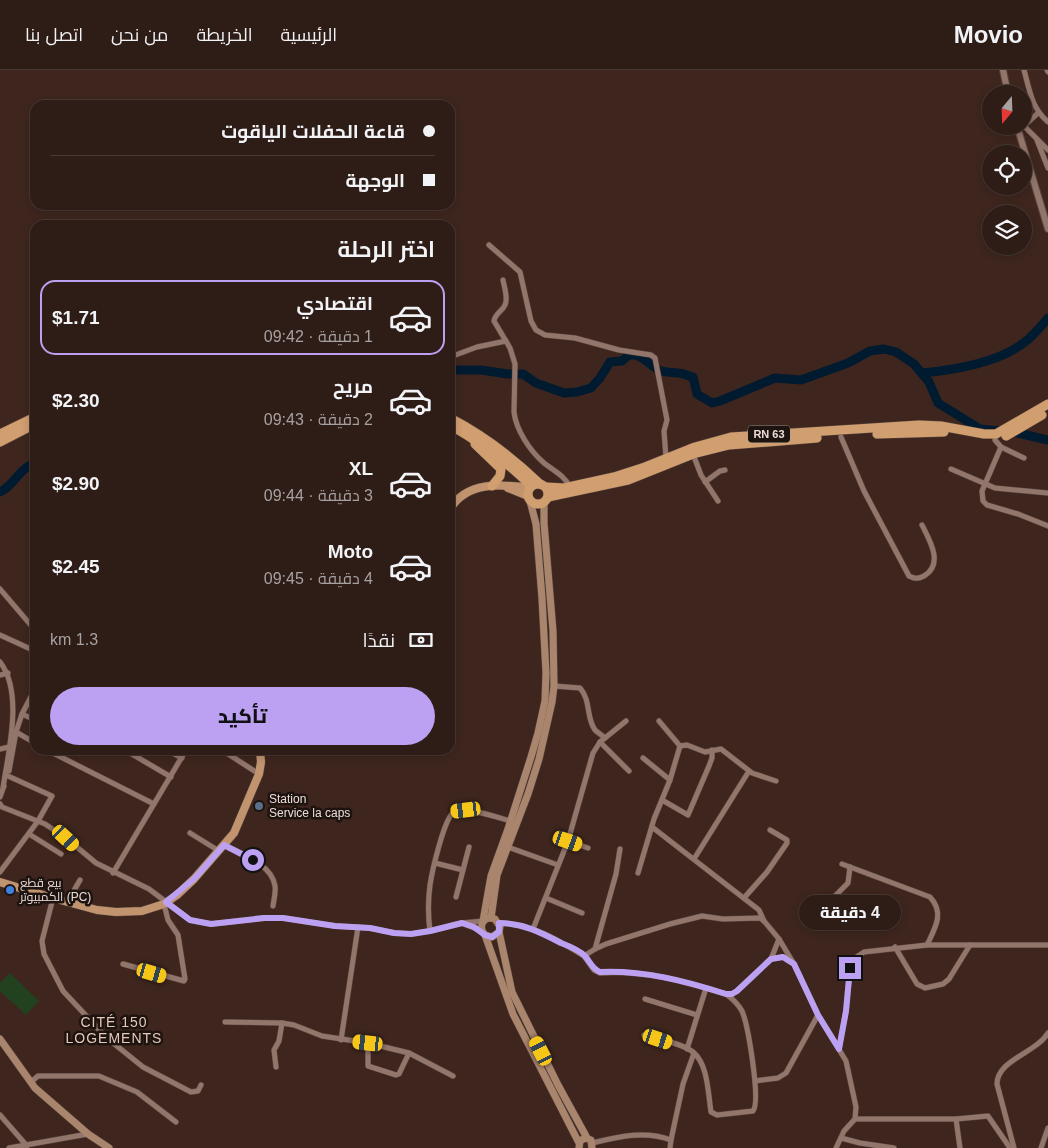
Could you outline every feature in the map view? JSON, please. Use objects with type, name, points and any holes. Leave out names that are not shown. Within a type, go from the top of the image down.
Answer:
[{"type":"highway","points":[[999,440],[1048,404]]},
{"type":"highway","points":[[1018,427],[1048,411]]},
{"type":"highway","points":[[0,434],[30,419]]},
{"type":"highway","points":[[455,421],[494,446],[534,490],[537,504],[546,500],[628,480],[693,454]]},
{"type":"highway","name":"RN 63","points":[[534,490],[570,487],[614,477],[713,441],[757,434],[830,432],[919,425],[941,426],[988,434],[999,440]]},
{"type":"highway","points":[[0,442],[30,427]]},
{"type":"highway","points":[[455,428],[510,465],[534,490],[548,492],[546,500]]},
{"type":"highway","name":"RN 63","points":[[693,454],[729,444],[747,442],[936,432],[999,440]]},
{"type":"highway","points":[[474,439],[478,448],[501,469],[495,486]]},
{"type":"main road","name":"RN 63","points":[[455,502],[468,491],[495,486],[534,490]]},
{"type":"main road","points":[[534,490],[542,598],[546,681],[545,701],[538,733],[511,821],[493,868],[481,925],[513,1014],[579,1146]]},
{"type":"main road","points":[[491,918],[497,875],[528,794],[539,759],[549,718],[554,684],[553,631],[544,523],[546,500]]},
{"type":"main road","points":[[546,681],[554,684]]},
{"type":"main road","points":[[0,882],[97,910],[128,913],[142,911],[165,903],[190,883],[234,833],[259,774],[260,755]]},
{"type":"main road","points":[[483,921],[491,918]]},
{"type":"main road","points":[[491,918],[499,923],[499,932],[512,992],[549,1068],[592,1145]]},
{"type":"main road","points":[[483,933],[492,937],[499,932]]},
{"type":"main road","points":[[0,1040],[35,1088],[88,1134],[109,1148]]},
{"type":"main road","points":[[579,1146],[582,1138],[592,1145]]},
{"type":"street","points":[[1003,70],[1006,85]]},
{"type":"street","points":[[1024,70],[1034,105],[1038,113],[1048,122]]},
{"type":"street","points":[[1032,119],[1038,113]]},
{"type":"street","points":[[1032,133],[1048,150]]},
{"type":"street","points":[[1020,135],[1048,229]]},
{"type":"street","points":[[1037,138],[1048,168]]},
{"type":"street","points":[[489,245],[520,272],[532,324],[539,332],[549,336],[584,339],[619,350],[651,355],[655,358],[667,420],[664,431],[666,458]]},
{"type":"street","points":[[503,280],[506,303],[496,314],[494,320],[513,354],[515,364],[514,416],[535,454],[564,477],[570,487]]},
{"type":"street","points":[[455,355],[477,347],[506,341]]},
{"type":"street","points":[[841,437],[864,491],[909,576],[915,579],[921,578],[930,572],[934,564],[933,548],[922,524]]},
{"type":"street","points":[[1024,458],[999,440],[982,498],[987,505],[1018,514],[1048,526]]},
{"type":"street","points":[[693,454],[705,482],[718,502]]},
{"type":"street","points":[[951,469],[995,488],[1048,493]]},
{"type":"street","points":[[705,482],[720,471],[725,470]]},
{"type":"street","points":[[0,589],[30,624]]},
{"type":"street","points":[[0,635],[30,649]]},
{"type":"street","points":[[0,662],[8,673],[12,700],[12,722],[3,788]]},
{"type":"street","points":[[0,675],[8,673]]},
{"type":"street","points":[[554,684],[580,688],[586,696],[590,717],[595,729],[602,740],[629,770]]},
{"type":"street","points":[[0,797],[8,776],[16,732],[30,698]]},
{"type":"street","points":[[22,714],[30,718]]},
{"type":"street","points":[[533,929],[568,841],[593,753],[602,740],[626,721]]},
{"type":"street","points":[[659,721],[680,746]]},
{"type":"street","points":[[16,732],[30,740]]},
{"type":"street","points":[[680,746],[687,745],[706,752],[721,750],[748,771],[776,781]]},
{"type":"street","points":[[638,873],[680,746]]},
{"type":"street","points":[[0,749],[9,747]]},
{"type":"street","points":[[662,800],[688,814],[712,758],[712,750]]},
{"type":"street","points":[[57,755],[154,804]]},
{"type":"street","points":[[133,755],[170,777]]},
{"type":"street","points":[[176,755],[182,758]]},
{"type":"street","points":[[113,873],[184,755]]},
{"type":"street","points":[[230,755],[259,774]]},
{"type":"street","points":[[643,758],[670,780]]},
{"type":"street","points":[[694,860],[748,771]]},
{"type":"street","points":[[0,872],[38,821],[52,796],[8,776]]},
{"type":"street","points":[[0,804],[38,821],[66,838],[96,863],[149,889],[165,903],[190,920],[211,924],[264,918],[283,918],[411,934],[462,923],[483,921]]},
{"type":"street","points":[[430,931],[428,918],[430,885],[448,820],[455,811],[466,810],[511,821]]},
{"type":"street","points":[[652,827],[759,910],[764,921],[780,939],[818,1015],[846,1061],[856,1107],[855,1119],[844,1131],[836,1148]]},
{"type":"street","points":[[744,898],[772,865],[787,843],[787,840],[770,830]]},
{"type":"street","points":[[190,833],[261,865],[269,873],[275,885],[273,906]]},
{"type":"street","points":[[29,834],[61,854]]},
{"type":"street","points":[[568,841],[588,848]]},
{"type":"street","points":[[456,897],[469,847]]},
{"type":"street","points":[[508,847],[558,866]]},
{"type":"street","points":[[595,949],[616,874],[620,849]]},
{"type":"street","points":[[435,863],[463,870]]},
{"type":"street","points":[[842,864],[873,874],[930,897],[935,902],[939,916],[938,923],[927,945]]},
{"type":"street","points":[[827,904],[848,883],[850,868]]},
{"type":"street","points":[[68,901],[80,880]]},
{"type":"street","points":[[53,898],[42,941],[44,954],[63,991],[107,1038],[143,1067],[191,1092],[198,1091],[201,1084]]},
{"type":"street","points":[[546,898],[582,913]]},
{"type":"street","points":[[122,964],[184,981],[178,935],[168,920],[165,903]]},
{"type":"street","points":[[584,956],[595,949],[670,924],[702,916],[723,919],[760,918],[764,921]]},
{"type":"street","points":[[462,923],[483,933]]},
{"type":"street","points":[[499,923],[512,923],[533,929],[584,956],[594,970],[600,972],[653,974],[726,994],[732,994],[737,991],[771,959],[780,939]]},
{"type":"street","points":[[341,1040],[358,927]]},
{"type":"street","points":[[839,1049],[852,962],[864,952],[927,945],[1048,945]]},
{"type":"street","points":[[895,948],[917,984],[925,988],[943,984],[949,979],[970,945]]},
{"type":"street","points":[[771,959],[783,957],[794,964]]},
{"type":"street","points":[[687,1048],[706,988]]},
{"type":"street","points":[[644,1035],[687,1048],[694,1052],[704,1072],[714,1114],[752,1111],[756,1104],[755,1081],[746,1022],[739,1006],[726,994]]},
{"type":"street","points":[[646,999],[697,1015]]},
{"type":"street","points":[[755,1081],[778,1078],[786,1073],[818,1015]]},
{"type":"street","points":[[226,1022],[294,1025],[322,1036],[368,1043],[409,1053],[452,1076]]},
{"type":"street","points":[[276,1068],[274,1050],[279,1041],[282,1023]]},
{"type":"street","points":[[1014,1148],[997,1084],[998,1075],[1002,1068],[1038,1046],[1048,1034]]},
{"type":"street","points":[[368,1043],[368,1066],[396,1075],[399,1074],[409,1053]]},
{"type":"street","points":[[670,1148],[670,1140],[683,1084],[694,1052]]},
{"type":"street","points":[[31,1082],[38,1076],[99,1076],[137,1092],[176,1122]]},
{"type":"street","points":[[0,1115],[28,1147]]},
{"type":"street","points":[[855,1119],[990,1117],[1010,1148]]},
{"type":"street","points":[[956,1119],[960,1148]]},
{"type":"street","points":[[1040,1148],[1048,1128]]},
{"type":"street","points":[[9,1148],[28,1147],[88,1134]]},
{"type":"street","points":[[592,1145],[621,1136],[649,1134],[670,1140]]},
{"type":"street","points":[[841,1138],[894,1148]]},
{"type":"green space","points":[[10,973],[39,1001],[26,1015],[0,991],[0,983]]},
{"type":"waterway","points":[[922,373],[976,364],[1004,354],[1029,339],[1048,318]]},
{"type":"waterway","points":[[455,370],[481,370],[523,374],[536,383],[564,393],[577,392],[591,388],[610,362],[622,361],[629,355],[635,355],[659,370],[682,373],[693,377],[697,394],[712,403],[775,378],[801,380],[848,363],[870,351],[884,349],[896,352],[914,364],[929,382],[938,403],[980,429],[1018,433],[1048,440]]},
{"type":"waterway","points":[[0,492],[30,466]]},
{"type":"place","name":"Station Service la caps","points":[[259,806]]},
{"type":"place","name":"بيع قطع الكمبيوتر (PC)","points":[[10,890]]},
{"type":"district","name":"CITÉ 150 LOGEMENTS","points":[[114,1030]]},
{"type":"route","points":[[253,860],[224,845],[194,879],[177,895],[166,902],[190,920],[211,924],[264,918],[283,918],[411,934],[462,923],[482,931],[488,937],[492,937],[499,932],[499,923],[512,923],[533,929],[570,947],[584,956],[594,970],[600,972],[653,974],[726,994],[732,994],[737,991],[771,959],[780,956],[794,964],[818,1015],[839,1049],[846,1011],[850,968]]}]
